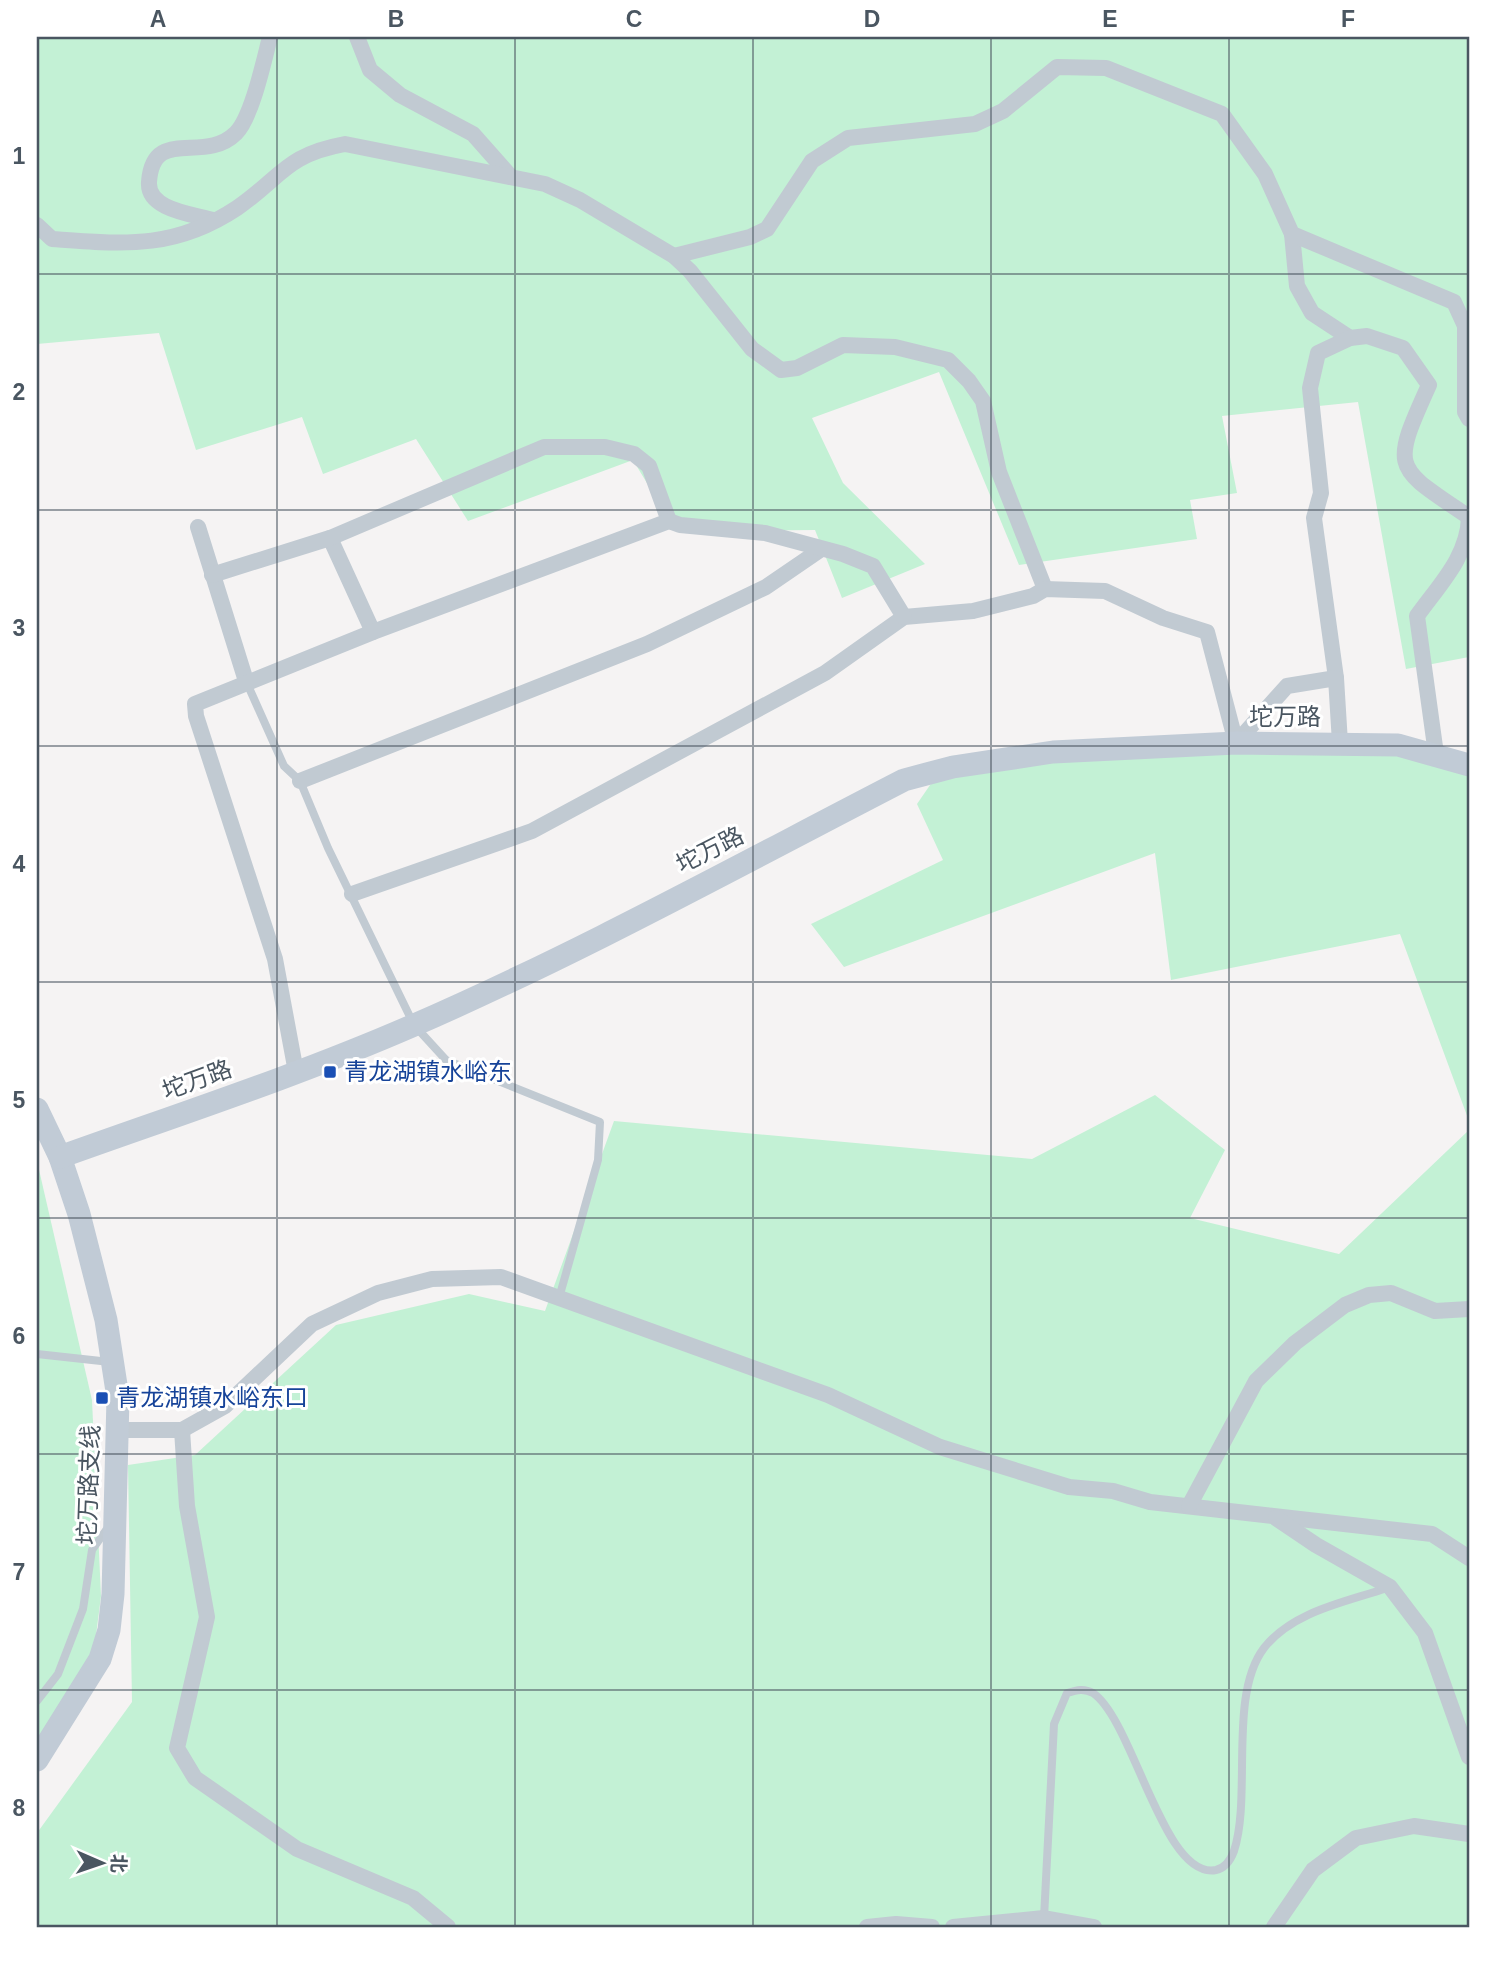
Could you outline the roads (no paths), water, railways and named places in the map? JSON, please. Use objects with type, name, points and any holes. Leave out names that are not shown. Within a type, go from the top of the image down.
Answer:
[{"type":"main road","name":"坨万路","points":[[60,1157],[296,1072],[414,1025],[596,940],[904,780],[965,765],[1053,752],[1236,743],[1398,745],[1469,765]]},
{"type":"main road","points":[[37,1109],[60,1157]]},
{"type":"main road","name":"坨万路支线","points":[[37,1760],[100,1659],[109,1630],[114,1517],[117,1430],[115,1363],[85,1237],[60,1157]]},
{"type":"street","points":[[213,220],[160,205],[149,188],[150,168],[160,153],[177,148],[206,149],[221,145],[238,132],[256,92],[270,37]]},
{"type":"street","points":[[357,37],[370,70],[400,95],[473,134],[487,154],[512,177]]},
{"type":"street","points":[[674,256],[750,237],[767,229],[812,161],[848,138],[975,124],[1003,111],[1057,67],[1106,68],[1222,114],[1265,174],[1292,234],[1297,286],[1311,313],[1350,338]]},
{"type":"street","points":[[37,225],[51,239],[122,244],[184,236],[237,208],[287,164],[317,149],[345,144],[545,184],[579,200],[674,256],[690,271],[752,349],[781,370],[797,368],[843,345],[895,347],[948,360],[983,401],[999,472],[1045,589]]},
{"type":"street","points":[[1292,234],[1454,302],[1465,326],[1465,412],[1469,419]]},
{"type":"street","points":[[1340,743],[1336,678],[1314,518],[1321,493],[1310,388],[1318,353],[1350,338],[1367,337],[1403,348],[1429,385],[1405,438],[1405,468],[1412,479],[1469,517],[1468,535],[1459,559],[1417,616],[1436,754]]},
{"type":"street","points":[[212,575],[330,538],[544,447],[605,447],[634,454],[649,466],[669,521]]},
{"type":"street","points":[[296,1072],[275,959],[196,716],[195,704],[246,681],[669,521],[680,525],[765,533],[820,550],[843,554],[873,566],[904,618]]},
{"type":"street","points":[[198,527],[246,681]]},
{"type":"street","points":[[330,538],[373,632]]},
{"type":"street","points":[[300,781],[647,644],[766,587],[820,550]]},
{"type":"street","points":[[352,894],[543,825],[825,673],[904,618],[974,611],[1032,596],[1045,589],[1105,592],[1163,618],[1207,632],[1236,743]]},
{"type":"street","points":[[1236,743],[1287,686],[1336,678]]},
{"type":"street","points":[[117,1430],[182,1430],[225,1406],[312,1324],[377,1293],[432,1279],[501,1278],[828,1395],[940,1447],[1069,1487],[1113,1491],[1150,1502],[1432,1534],[1469,1558]]},
{"type":"street","points":[[1189,1506],[1256,1381],[1295,1343],[1346,1305],[1369,1294],[1391,1293],[1436,1311],[1469,1309]]},
{"type":"street","points":[[182,1430],[187,1506],[207,1617],[177,1748],[195,1778],[297,1849],[413,1898],[448,1927]]},
{"type":"street","points":[[1274,1516],[1316,1545],[1390,1587],[1424,1633],[1469,1757]]},
{"type":"street","points":[[1274,1927],[1313,1870],[1356,1838],[1414,1826],[1469,1833]]},
{"type":"street","points":[[953,1927],[1044,1918],[1094,1927]]},
{"type":"street","points":[[867,1927],[896,1924],[932,1927]]},
{"type":"lane","points":[[246,681],[285,766],[300,781],[328,848],[414,1025],[446,1060],[600,1122],[598,1160],[559,1298]]},
{"type":"lane","points":[[37,1354],[115,1363]]},
{"type":"lane","points":[[37,1701],[58,1674],[83,1609],[92,1550],[114,1517]]},
{"type":"lane","points":[[1044,1918],[1054,1724],[1067,1693],[1083,1689],[1095,1695],[1131,1750],[1168,1836],[1184,1857],[1197,1866],[1215,1870],[1226,1865],[1234,1852],[1241,1796],[1245,1711],[1260,1654],[1266,1644],[1317,1608],[1390,1587]]},
{"type":"place","name":"青龙湖镇水峪东","points":[[330,1072]]},
{"type":"place","name":"青龙湖镇水峪东口","points":[[102,1398]]}]
